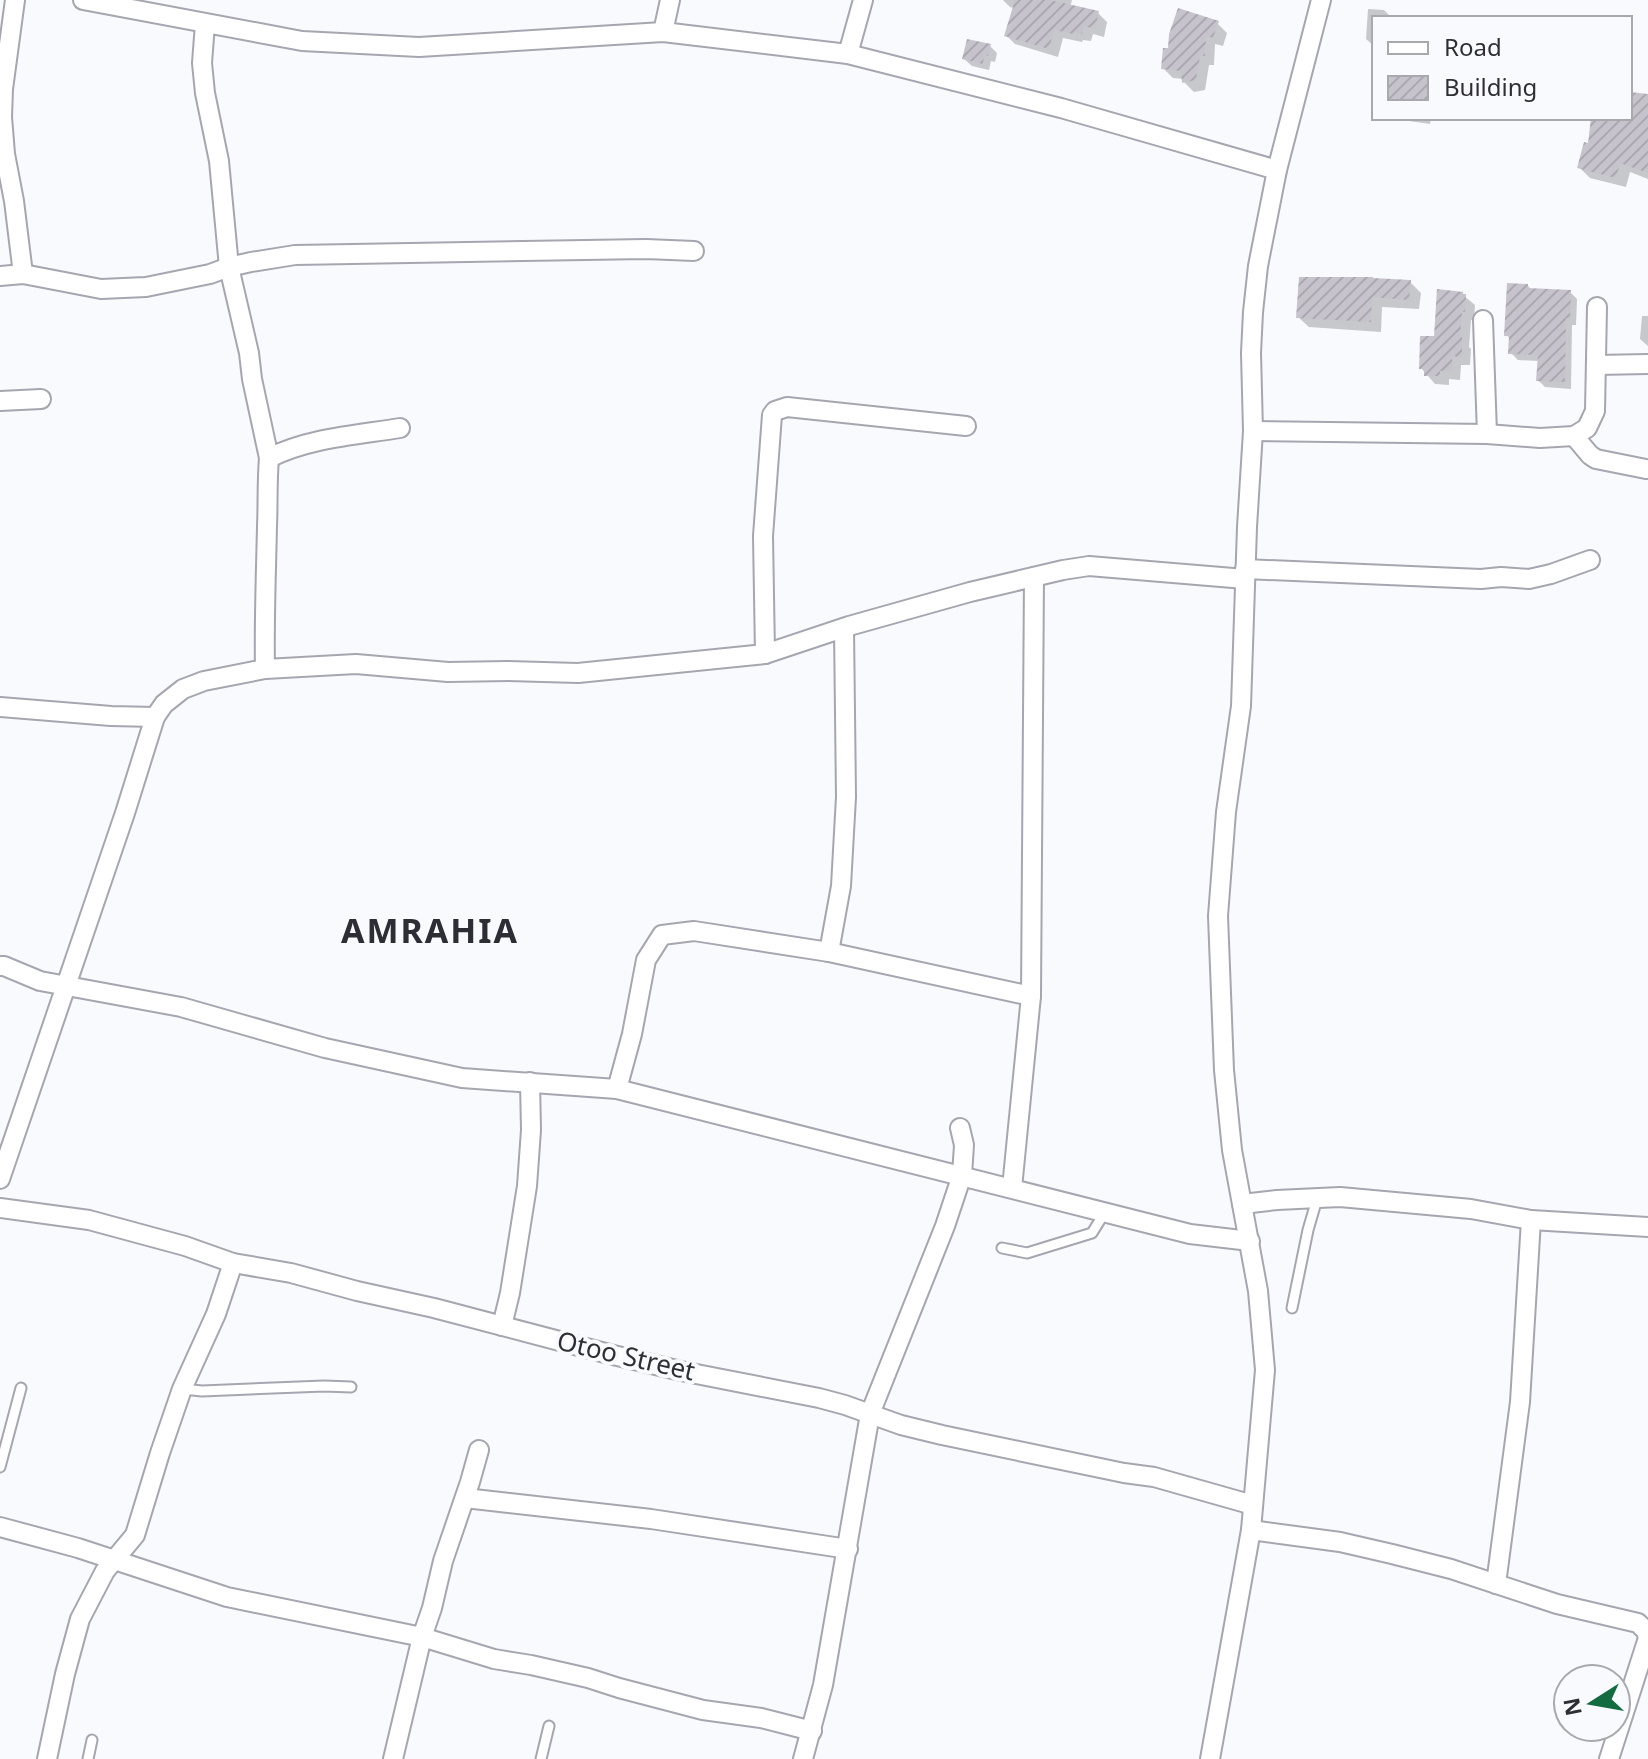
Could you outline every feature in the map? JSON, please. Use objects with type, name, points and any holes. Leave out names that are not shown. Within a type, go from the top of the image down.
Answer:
[{"type":"street","points":[[15,0],[1,116],[23,274]]},
{"type":"street","points":[[83,0],[302,41],[419,47],[663,32],[848,54],[1061,108],[1277,170]]},
{"type":"street","points":[[663,32],[670,0]]},
{"type":"street","points":[[848,54],[863,0]]},
{"type":"street","points":[[1210,1759],[1251,1530],[1265,1370],[1258,1291],[1232,1150],[1224,1070],[1218,916],[1226,812],[1241,706],[1253,431],[1253,312],[1258,266],[1277,170],[1321,0]]},
{"type":"street","points":[[205,24],[202,63],[219,161],[229,267],[269,458],[265,669]]},
{"type":"street","points":[[0,276],[23,274],[101,289],[146,287],[295,255],[646,249],[694,251]]},
{"type":"street","points":[[1253,431],[1487,434],[1540,438],[1574,436],[1587,428],[1595,411],[1597,307]]},
{"type":"street","points":[[1483,320],[1487,434]]},
{"type":"street","points":[[1596,365],[1648,364]]},
{"type":"street","points":[[0,401],[41,399]]},
{"type":"street","points":[[765,654],[763,536],[772,415],[775,411],[787,407],[966,426]]},
{"type":"street","points":[[269,458],[312,443],[400,428]]},
{"type":"street","points":[[1574,436],[1596,459],[1646,469]]},
{"type":"street","points":[[0,1179],[155,717],[164,704],[183,689],[204,681],[265,669],[356,664],[448,672],[578,673],[765,654],[970,592],[1089,566],[1245,574],[1529,579],[1590,560]]},
{"type":"street","points":[[1012,1188],[1031,996],[1034,577]]},
{"type":"street","points":[[829,952],[841,886],[846,797],[844,628]]},
{"type":"street","points":[[0,707],[155,717]]},
{"type":"street","points":[[617,1089],[632,1034],[646,960],[662,935],[694,931],[829,952],[1031,996]]},
{"type":"street","points":[[0,966],[40,981],[181,1007],[325,1048],[462,1078],[617,1089],[1190,1234],[1250,1241]]},
{"type":"street","points":[[502,1326],[527,1186],[530,1082]]},
{"type":"street","points":[[803,1759],[823,1685],[870,1414],[945,1226],[962,1175],[964,1145],[960,1128]]},
{"type":"street","points":[[1242,1204],[1340,1197],[1471,1209],[1531,1220],[1648,1227]]},
{"type":"street","name":"Otoo Street","points":[[0,1208],[89,1220],[185,1246],[233,1263],[291,1273],[666,1368],[819,1398],[942,1435],[1154,1477],[1253,1505]]},
{"type":"street","points":[[1496,1584],[1520,1402],[1531,1220]]},
{"type":"street","points":[[47,1759],[80,1619],[98,1583],[135,1535],[182,1389],[216,1314],[233,1263]]},
{"type":"street","points":[[393,1759],[443,1561],[479,1450]]},
{"type":"street","points":[[465,1498],[651,1519],[848,1549]]},
{"type":"street","points":[[0,1527],[48,1538],[227,1597],[422,1637],[494,1659],[588,1678],[703,1710],[761,1718],[812,1731]]},
{"type":"street","points":[[1251,1530],[1340,1542],[1451,1569],[1557,1604],[1638,1623],[1648,1638],[1609,1759]]},
{"type":"lane","points":[[1292,1308],[1317,1199]]},
{"type":"lane","points":[[1002,1248],[1027,1253],[1092,1233],[1105,1212]]},
{"type":"lane","points":[[182,1389],[351,1387]]},
{"type":"lane","points":[[0,1467],[21,1388]]},
{"type":"lane","points":[[541,1759],[549,1726]]},
{"type":"lane","points":[[88,1759],[92,1740]]},
{"type":"building","points":[[1015,0],[1050,0],[1099,11],[1095,29],[1084,26],[1082,34],[1054,30],[1049,49],[1004,36]]},
{"type":"building","points":[[1178,8],[1219,21],[1213,38],[1206,36],[1205,56],[1200,56],[1196,80],[1182,83],[1181,71],[1161,69],[1163,48],[1168,48],[1169,34]]},
{"type":"building","points":[[967,39],[991,44],[988,56],[984,55],[983,64],[962,59]]},
{"type":"building","points":[[1632,92],[1648,94],[1648,173],[1620,163],[1616,178],[1577,168],[1584,142],[1588,143],[1591,120],[1632,120]]},
{"type":"building","points":[[1299,277],[1411,280],[1409,300],[1372,297],[1371,322],[1296,318]]},
{"type":"building","points":[[1507,283],[1528,284],[1528,288],[1571,290],[1570,319],[1566,318],[1565,382],[1536,381],[1538,355],[1508,354],[1509,336],[1504,336]]},
{"type":"building","points":[[1437,289],[1466,294],[1460,337],[1462,357],[1452,356],[1452,371],[1440,371],[1440,376],[1424,376],[1424,369],[1419,369],[1420,336],[1434,336]]},
{"type":"district","name":"AMRAHIA","points":[[430,931]]}]
